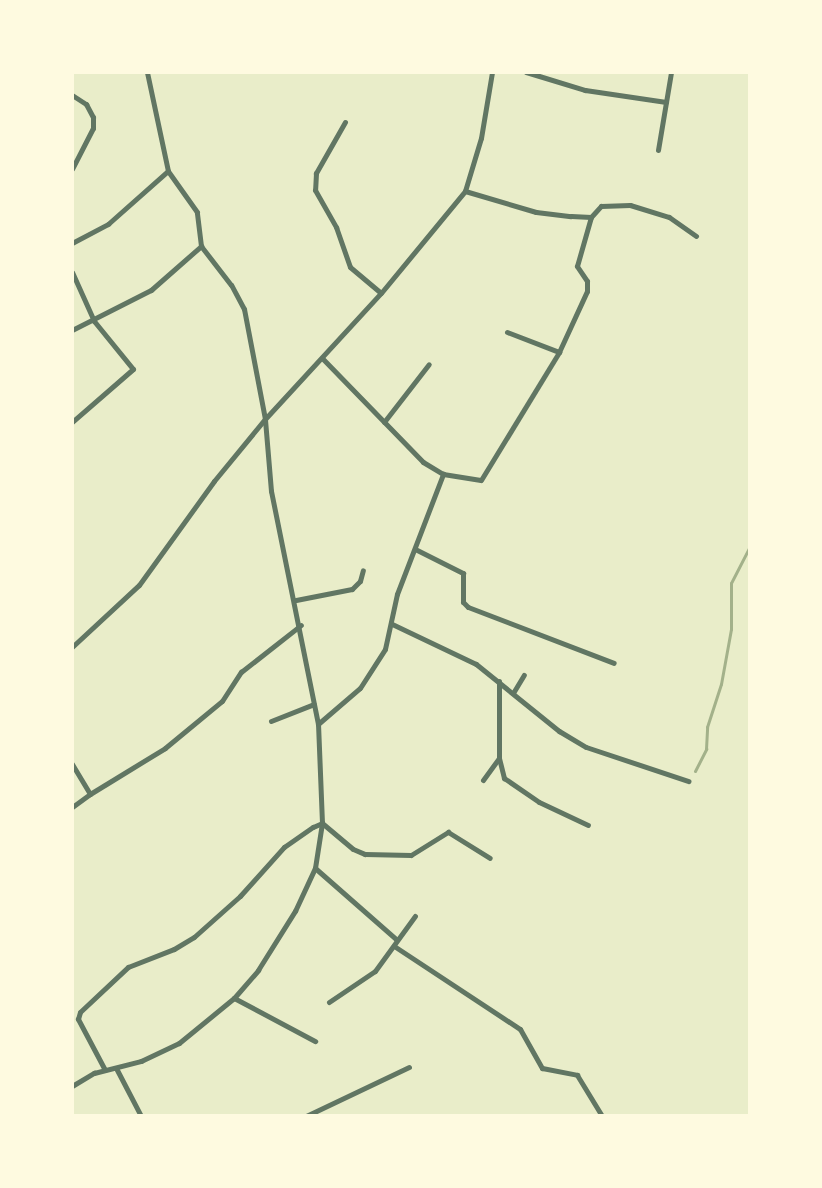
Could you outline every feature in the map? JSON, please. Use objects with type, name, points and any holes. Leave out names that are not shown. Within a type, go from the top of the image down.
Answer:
[{"type":"street","points":[[72,1086],[105,1070],[116,1068],[179,1043],[234,998],[258,970],[295,910],[315,867],[322,823],[318,724],[296,600],[271,491],[266,419],[244,309],[231,285],[201,246],[192,202],[168,171],[147,72]]},
{"type":"street","points":[[72,647],[139,585],[214,481],[266,419],[381,293],[465,191],[483,128],[492,72]]},
{"type":"street","points":[[526,72],[585,90],[666,102]]},
{"type":"street","points":[[658,150],[671,72]]},
{"type":"street","points":[[72,95],[86,104],[93,117],[93,128],[72,169]]},
{"type":"street","points":[[345,123],[316,173],[315,190],[336,227],[350,267],[381,293]]},
{"type":"street","points":[[72,243],[108,224],[168,171]]},
{"type":"street","points":[[465,191],[536,212],[591,217]]},
{"type":"street","points":[[322,358],[411,451],[442,474],[470,480],[484,478],[559,352],[588,288],[577,266],[591,217],[602,206],[630,205],[669,217],[696,236]]},
{"type":"street","points":[[72,330],[94,321],[159,284],[201,246]]},
{"type":"street","points":[[72,272],[94,321],[133,369],[72,422]]},
{"type":"street","points":[[507,332],[559,352]]},
{"type":"street","points":[[384,422],[429,364]]},
{"type":"street","points":[[318,724],[334,713],[373,670],[385,649],[392,624],[396,594],[442,474]]},
{"type":"street","points":[[415,549],[464,573],[463,602],[468,607],[614,663]]},
{"type":"street","points":[[296,600],[352,589],[360,581],[363,570]]},
{"type":"street","points":[[392,624],[476,664],[559,731],[586,747],[688,781]]},
{"type":"street","points":[[72,807],[173,741],[222,701],[241,672],[301,625]]},
{"type":"street","points":[[513,693],[524,675]]},
{"type":"street","points":[[499,681],[499,758],[504,778],[516,788],[588,825]]},
{"type":"street","points":[[271,721],[314,704]]},
{"type":"street","points":[[483,780],[499,758]]},
{"type":"street","points":[[72,764],[90,794]]},
{"type":"street","points":[[322,823],[358,853],[411,855],[448,832],[490,858]]},
{"type":"street","points":[[105,1070],[78,1019],[80,1012],[128,967],[174,949],[194,936],[240,896],[284,847],[322,823]]},
{"type":"street","points":[[315,867],[395,943],[520,1029],[542,1068],[577,1075],[602,1116]]},
{"type":"street","points":[[329,1002],[375,971],[415,916]]},
{"type":"street","points":[[234,998],[315,1041]]},
{"type":"street","points":[[306,1116],[409,1067]]},
{"type":"street","points":[[116,1068],[141,1116]]},
{"type":"waterway","points":[[695,771],[706,749],[707,727],[721,684],[731,629],[731,583],[750,546]]}]
